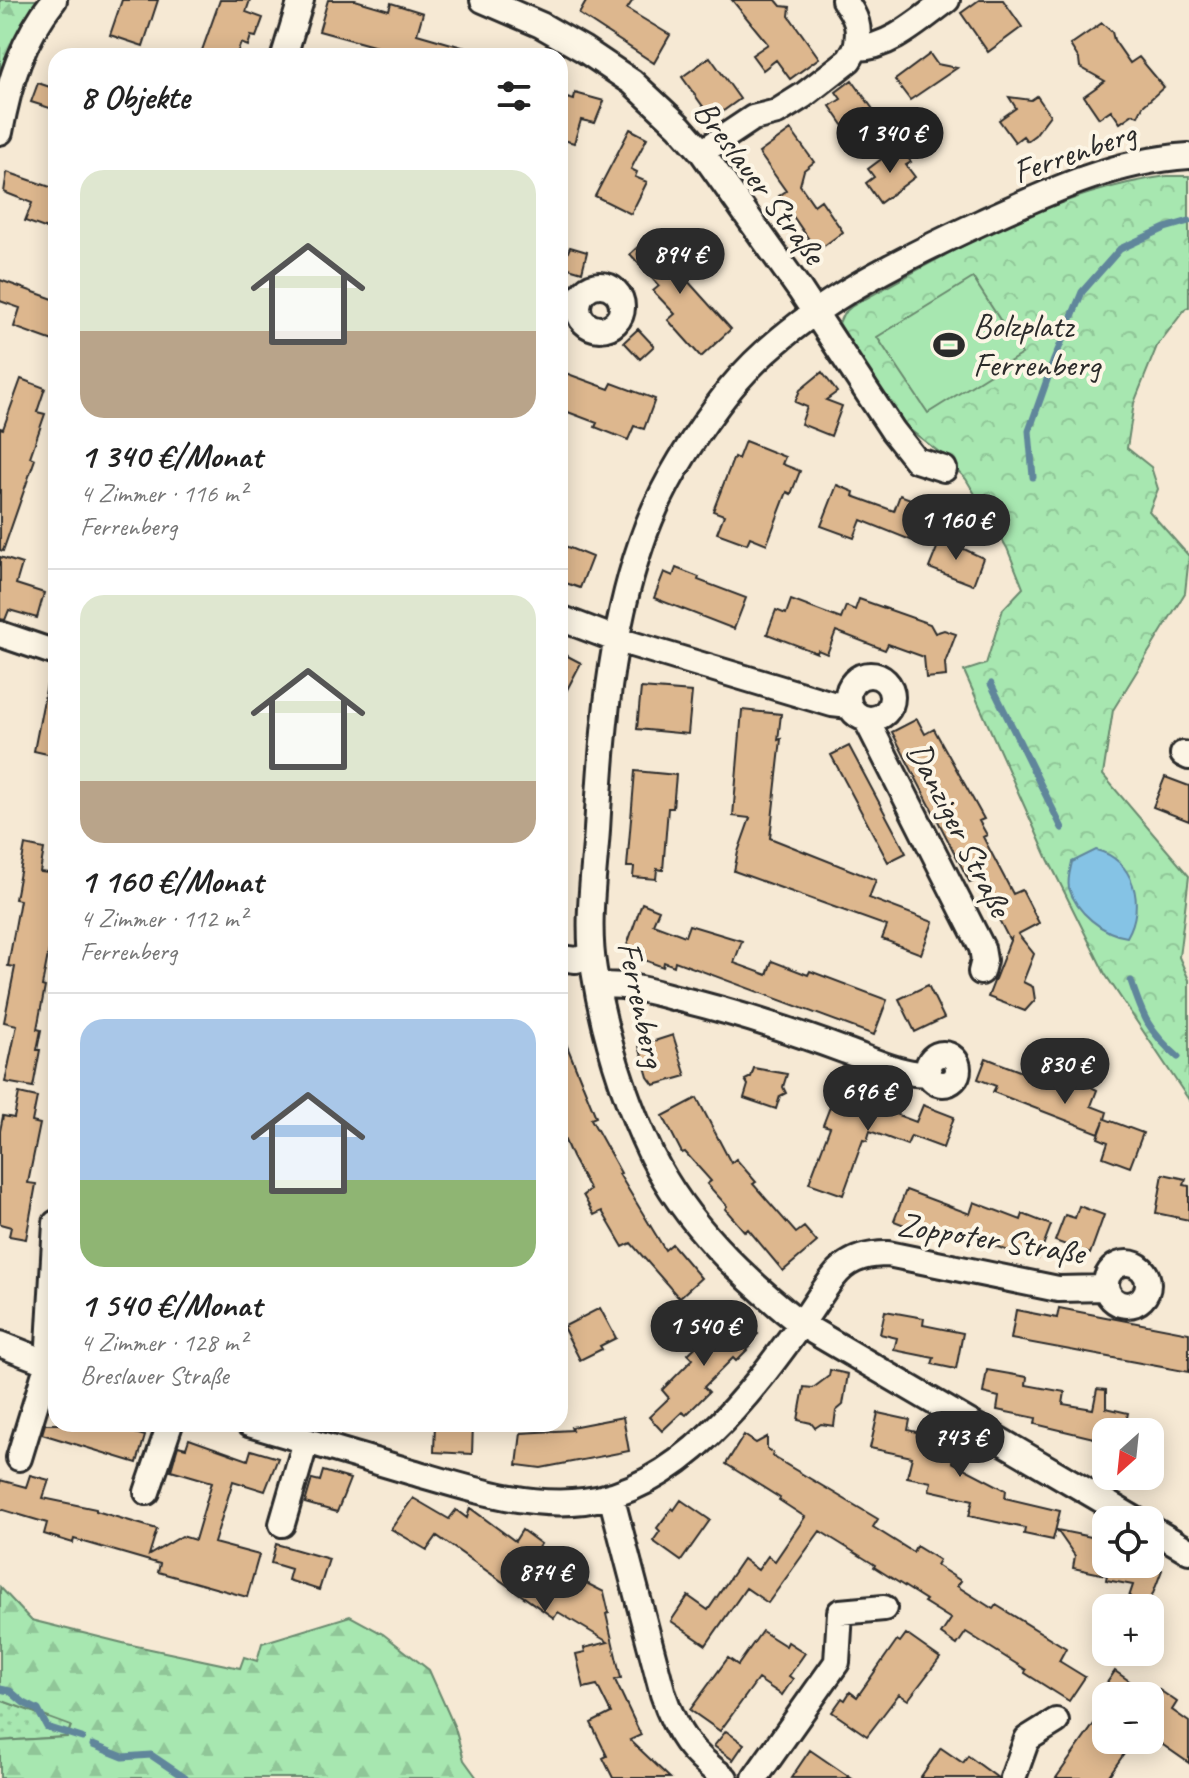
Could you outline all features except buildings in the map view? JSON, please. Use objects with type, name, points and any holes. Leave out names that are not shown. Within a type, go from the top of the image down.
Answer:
[{"type":"street","points":[[0,132],[9,85],[20,54],[39,19],[54,0]]},
{"type":"street","points":[[286,48],[301,0]]},
{"type":"street","name":"Breslauer Straße","points":[[483,0],[541,25],[583,49],[620,74],[679,126],[702,152],[814,312]]},
{"type":"street","points":[[702,152],[753,118],[777,112],[849,60],[859,34],[857,20],[844,0]]},
{"type":"street","points":[[856,48],[871,49],[883,44],[947,0]]},
{"type":"street","name":"Ferrenberg","points":[[1112,1506],[801,1324],[761,1292],[720,1252],[687,1213],[654,1159],[621,1079],[597,986],[592,956],[600,777],[606,707],[641,543],[690,445],[731,388],[769,348],[814,312],[914,255],[1064,185],[1113,168],[1189,156]]},
{"type":"street","points":[[814,312],[893,431],[916,460],[944,469]]},
{"type":"street","name":"Danziger Straße","points":[[568,621],[618,640],[858,713],[982,948],[984,960],[981,972]]},
{"type":"street","points":[[0,634],[48,650]]},
{"type":"street","points":[[568,959],[592,956]]},
{"type":"street","points":[[597,986],[614,984],[634,987],[726,1010],[886,1065],[920,1075],[929,1073]]},
{"type":"street","name":"Zoppoter Straße","points":[[801,1324],[839,1271],[855,1259],[871,1254],[888,1254],[1058,1289],[1106,1288]]},
{"type":"street","points":[[276,1432],[491,1494],[559,1503],[611,1496],[650,1479],[710,1435],[801,1324]]},
{"type":"street","points":[[0,1344],[48,1363]]},
{"type":"street","points":[[19,1458],[48,1376]]},
{"type":"street","points":[[147,1492],[167,1432]]},
{"type":"street","points":[[282,1524],[306,1441]]},
{"type":"street","points":[[611,1496],[673,1724],[705,1764],[725,1778]]},
{"type":"street","points":[[1164,1536],[1189,1551]]},
{"type":"street","points":[[755,1778],[837,1662],[840,1612],[884,1608]]},
{"type":"street","points":[[1013,1778],[1027,1739],[1056,1721]]},
{"type":"green space","points":[[0,0],[43,0],[28,18],[0,78]]},
{"type":"green space","points":[[1167,176],[1189,176],[1189,307],[1157,346],[1134,403],[1127,448],[1151,467],[1158,489],[1149,511],[1189,556],[1185,593],[1113,710],[1103,775],[1189,876],[1179,957],[1189,980],[1189,1100],[1105,974],[1048,859],[964,671],[986,664],[1003,609],[1023,588],[1007,548],[966,479],[943,455],[897,420],[839,323],[851,307],[1003,226],[1084,195]]},
{"type":"green space","name":"Bolzplatz Ferrenberg","points":[[973,278],[1022,354],[928,413],[877,337]]},
{"type":"green space","points":[[0,1587],[31,1620],[240,1668],[244,1657],[257,1661],[262,1643],[350,1616],[383,1634],[429,1670],[455,1728],[464,1760],[477,1778],[0,1778],[0,1741],[67,1737],[71,1726],[0,1700]]},
{"type":"green space","points":[[0,1700],[71,1725],[67,1737],[0,1741]]},
{"type":"water","points":[[1096,850],[1120,863],[1133,885],[1136,911],[1127,937],[1100,927],[1084,913],[1069,888],[1072,862]]},
{"type":"waterway","points":[[1033,477],[1029,431],[1082,292],[1120,249],[1165,228],[1189,221]]},
{"type":"waterway","points":[[991,684],[1062,828]]},
{"type":"waterway","points":[[1131,981],[1148,1023],[1178,1057]]},
{"type":"waterway","points":[[0,1689],[10,1691],[38,1710],[47,1727],[82,1738]]},
{"type":"waterway","points":[[93,1745],[123,1757],[151,1755],[185,1778]]},
{"type":"place","name":"Bolzplatz Ferrenberg","points":[[949,345]]}]
